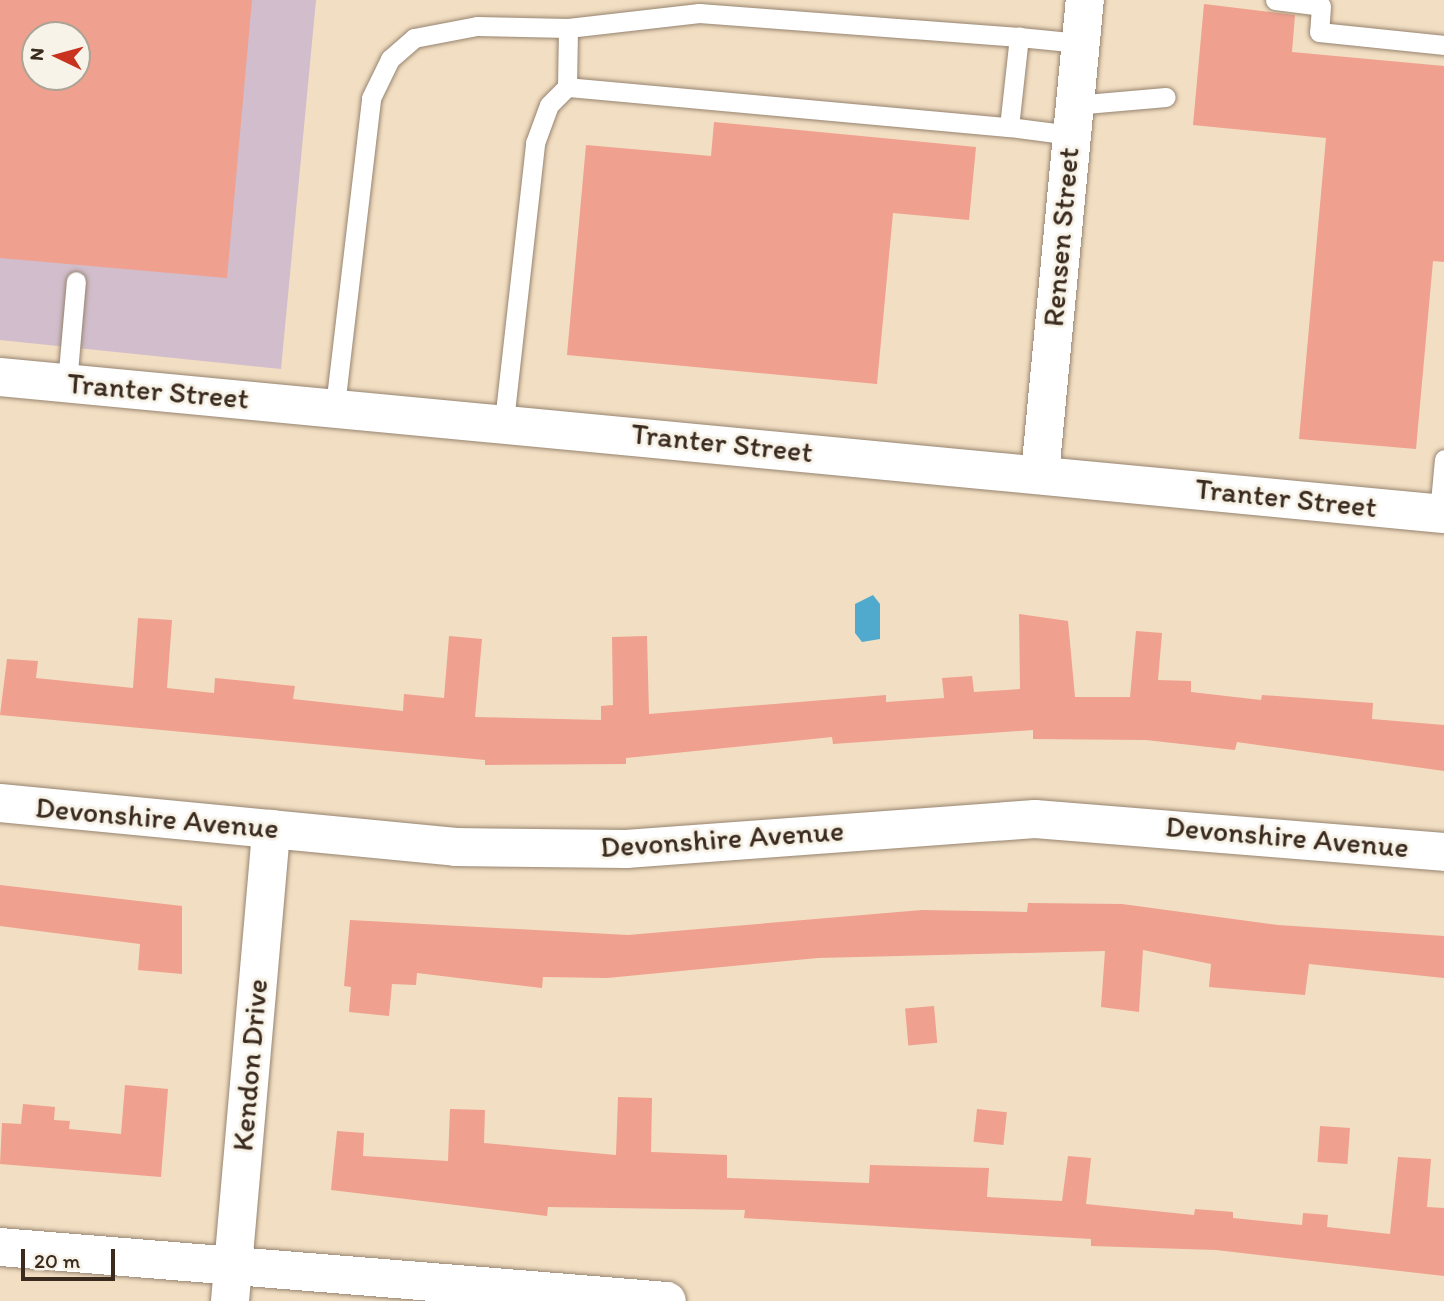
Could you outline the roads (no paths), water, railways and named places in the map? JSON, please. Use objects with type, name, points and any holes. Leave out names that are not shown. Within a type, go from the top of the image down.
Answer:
[{"type":"street","name":"Rensen Street","points":[[1040,474],[1085,0]]},
{"type":"street","name":"Tranter Street","points":[[0,377],[504,421],[1442,513]]},
{"type":"street","name":"Devonshire Avenue","points":[[0,803],[456,847],[626,849],[1035,819],[1444,852]]},
{"type":"street","name":"Kendon Drive","points":[[231,1285],[271,830]]},
{"type":"street","points":[[0,1247],[231,1285],[667,1301]]},
{"type":"lane","points":[[1275,0],[1321,6],[1319,32],[1444,45]]},
{"type":"lane","points":[[335,406],[371,98],[390,59],[414,38],[440,29],[568,28],[698,13],[1080,43]]},
{"type":"lane","points":[[504,421],[535,143],[549,105],[567,87],[568,28]]},
{"type":"lane","points":[[1009,127],[1019,37]]},
{"type":"lane","points":[[567,87],[1009,127],[1072,120],[1166,97]]},
{"type":"lane","points":[[67,383],[76,281]]},
{"type":"lane","points":[[1442,513],[1444,459]]},
{"type":"water","points":[[873,595],[880,604],[880,639],[862,642],[855,633],[855,604]]}]
